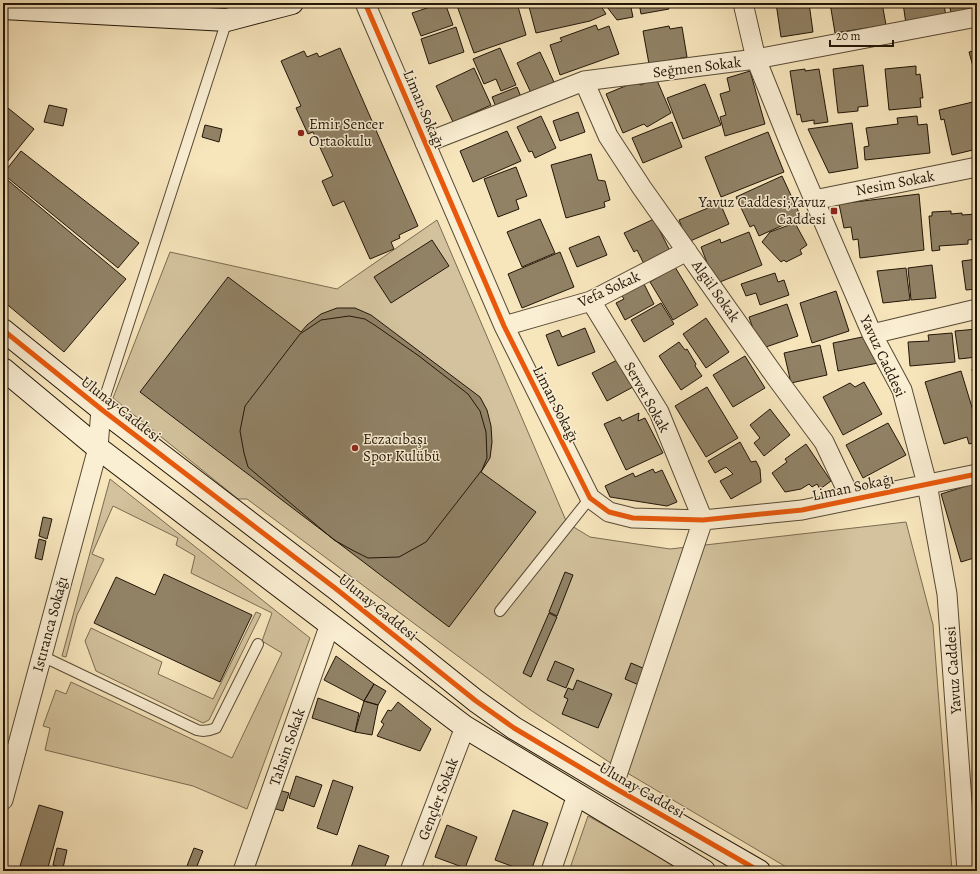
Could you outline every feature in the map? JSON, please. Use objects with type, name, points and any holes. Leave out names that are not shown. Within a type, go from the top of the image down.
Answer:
[{"type":"street","points":[[3,8],[227,20],[292,3]]},
{"type":"street","name":"Liman Sokağı","points":[[365,3],[504,326],[590,498],[609,512],[633,518],[703,520],[802,510],[977,474]]},
{"type":"street","name":"Yavuz Caddesi","points":[[744,3],[756,59],[814,200],[872,334],[902,390],[926,484],[947,594],[967,871]]},
{"type":"street","name":"Seğmen Sokak","points":[[425,143],[584,81],[756,59],[977,17]]},
{"type":"street","name":"Algül Sokak","points":[[584,81],[608,136],[642,188],[775,376],[824,442],[851,500]]},
{"type":"street","name":"Nesim Sokak","points":[[814,200],[977,167]]},
{"type":"street","name":"Vefa Sokak","points":[[504,326],[591,301],[687,251]]},
{"type":"street","name":"Servet Sokak","points":[[591,301],[659,412],[703,520]]},
{"type":"street","points":[[872,334],[977,309]]},
{"type":"street","name":"Ulunay Caddesi","points":[[3,330],[101,408],[335,588],[476,701],[514,728],[759,871]]},
{"type":"street","points":[[3,369],[98,448],[466,727],[704,871]]},
{"type":"street","name":"Ulunay Caddesi","points":[[98,448],[101,408]]},
{"type":"street","name":"Istıranca Sokağı","points":[[3,800],[98,448]]},
{"type":"street","points":[[613,787],[703,520]]},
{"type":"street","name":"Tahsin Sokak","points":[[243,871],[330,624]]},
{"type":"street","name":"Gençler Sokak","points":[[410,871],[466,727]]},
{"type":"street","points":[[551,871],[577,795]]},
{"type":"lane","points":[[101,408],[227,20]]},
{"type":"lane","points":[[500,611],[590,498]]},
{"type":"lane","points":[[42,656],[197,730],[210,731],[216,728],[258,644]]},
{"type":"shaded area","points":[[437,220],[567,523],[590,537],[670,549],[906,522],[933,625],[952,871],[793,871],[612,764],[529,709],[247,499],[238,499],[113,398],[170,252],[337,289]]},
{"type":"shaded area","points":[[110,479],[310,638],[247,809],[193,786],[45,750],[50,728],[43,726],[56,690],[66,694],[71,682],[232,758],[282,653],[262,641],[272,613],[191,573],[195,556],[176,545],[178,538],[113,506],[92,554],[104,559],[77,615],[66,657],[62,656]]},
{"type":"shaded area","points":[[256,612],[261,614],[209,720],[203,723],[96,671],[85,641],[91,628],[162,662],[158,674],[213,699]]},
{"type":"shaded area","points":[[588,816],[686,871],[569,871]]},
{"type":"building","points":[[445,3],[453,25],[421,36],[412,13]]},
{"type":"building","points":[[456,3],[517,3],[526,35],[474,53]]},
{"type":"building","points":[[528,3],[599,3],[606,14],[590,21],[536,33]]},
{"type":"building","points":[[604,3],[630,3],[633,17],[617,20]]},
{"type":"building","points":[[639,3],[668,3],[669,9],[641,14]]},
{"type":"building","points":[[776,3],[809,3],[813,32],[781,37]]},
{"type":"building","points":[[830,3],[882,3],[886,25],[835,33]]},
{"type":"building","points":[[903,3],[944,3],[946,18],[906,24]]},
{"type":"building","points":[[949,3],[977,3],[977,13],[952,18]]},
{"type":"building","points":[[596,25],[598,30],[609,26],[619,54],[560,75],[550,45],[562,41],[560,38]]},
{"type":"building","points":[[669,26],[670,29],[682,27],[687,57],[649,64],[643,31]]},
{"type":"building","points":[[456,27],[464,52],[429,64],[421,39]]},
{"type":"building","points":[[340,48],[418,226],[399,235],[400,238],[391,242],[394,249],[370,259],[344,201],[333,206],[322,181],[333,176],[313,132],[308,134],[296,108],[301,106],[281,61],[304,51],[307,57],[317,53],[319,57]]},
{"type":"building","points":[[500,48],[516,85],[501,91],[496,79],[484,84],[473,59]]},
{"type":"building","points":[[977,50],[977,81],[969,52]]},
{"type":"building","points":[[540,52],[554,82],[531,93],[517,63]]},
{"type":"building","points":[[863,65],[868,106],[858,107],[858,111],[838,113],[833,69]]},
{"type":"building","points":[[916,66],[916,75],[920,74],[923,98],[920,98],[921,107],[889,110],[885,69]]},
{"type":"building","points":[[474,68],[491,105],[453,122],[436,86]]},
{"type":"building","points":[[805,69],[805,71],[819,69],[828,122],[814,124],[814,120],[802,122],[800,114],[797,115],[790,71]]},
{"type":"building","points":[[750,71],[765,124],[725,136],[720,117],[726,115],[720,94],[730,91],[727,78]]},
{"type":"building","points":[[656,78],[671,113],[647,127],[644,124],[623,133],[606,94],[635,82],[641,85]]},
{"type":"building","points":[[705,84],[721,125],[683,139],[667,98]]},
{"type":"building","points":[[517,87],[521,97],[496,107],[492,97]]},
{"type":"building","points":[[977,101],[977,149],[952,155],[944,119],[941,120],[939,110]]},
{"type":"building","points":[[3,104],[34,129],[3,167]]},
{"type":"building","points":[[49,105],[67,109],[63,126],[44,122]]},
{"type":"building","points":[[578,112],[585,132],[560,141],[553,121]]},
{"type":"building","points":[[541,116],[556,148],[535,158],[532,151],[529,152],[517,127]]},
{"type":"building","points":[[917,116],[918,125],[927,124],[930,153],[865,160],[864,147],[869,146],[866,128],[898,124],[897,118]]},
{"type":"building","points":[[672,122],[682,147],[643,163],[632,138]]},
{"type":"building","points":[[852,123],[858,168],[829,173],[808,129]]},
{"type":"building","points":[[205,125],[222,129],[219,142],[202,137]]},
{"type":"building","points":[[507,131],[521,161],[473,182],[460,151]]},
{"type":"building","points":[[768,132],[784,172],[721,197],[705,157]]},
{"type":"building","points":[[21,151],[139,243],[118,268],[3,174]]},
{"type":"building","points":[[591,154],[598,180],[605,181],[610,200],[604,202],[605,207],[566,218],[551,165]]},
{"type":"building","points":[[516,167],[527,196],[516,200],[519,209],[498,217],[484,179]]},
{"type":"building","points":[[782,176],[801,217],[759,236],[754,225],[750,227],[736,197]]},
{"type":"building","points":[[4,177],[126,279],[64,352],[3,301]]},
{"type":"building","points":[[919,194],[924,250],[860,258],[858,239],[853,240],[851,227],[844,228],[839,204]]},
{"type":"building","points":[[720,203],[729,224],[688,242],[679,220]]},
{"type":"building","points":[[951,211],[951,214],[977,214],[977,239],[968,240],[968,244],[939,246],[940,250],[932,251],[929,216],[932,216],[932,212]]},
{"type":"building","points":[[540,219],[555,253],[522,267],[507,232]]},
{"type":"building","points":[[654,219],[670,251],[644,264],[637,250],[634,252],[624,233]]},
{"type":"building","points":[[795,223],[807,245],[800,250],[802,254],[786,262],[784,260],[781,262],[762,242],[770,232]]},
{"type":"building","points":[[749,232],[762,265],[715,284],[701,247],[720,239],[721,243]]},
{"type":"building","points":[[599,236],[607,255],[577,267],[569,248]]},
{"type":"building","points":[[432,240],[449,266],[391,303],[374,277]]},
{"type":"building","points":[[560,252],[574,287],[522,308],[508,274]]},
{"type":"building","points":[[977,259],[977,289],[966,290],[962,261]]},
{"type":"building","points":[[932,265],[936,298],[911,300],[908,268]]},
{"type":"building","points":[[675,267],[698,305],[673,320],[650,282]]},
{"type":"building","points":[[906,268],[910,300],[883,303],[877,271]]},
{"type":"building","points":[[775,273],[778,282],[784,280],[789,295],[760,305],[756,293],[746,296],[741,284]]},
{"type":"building","name":"Eczacıbaşı Spor Kulübü","points":[[228,277],[301,332],[321,314],[337,308],[355,308],[371,315],[480,397],[487,410],[491,426],[492,442],[490,458],[481,472],[536,512],[449,627],[140,392]]},
{"type":"building","points":[[644,284],[654,304],[625,320],[616,303],[624,299],[620,293]]},
{"type":"building","points":[[836,291],[849,331],[812,343],[800,303]]},
{"type":"building","points":[[661,303],[674,324],[644,342],[631,320]]},
{"type":"building","points":[[787,304],[798,336],[760,349],[749,317]]},
{"type":"building","name":"Eczacıbaşı Spor Kulübü","points":[[349,316],[365,319],[376,326],[419,356],[468,394],[480,411],[486,432],[487,458],[482,470],[426,542],[399,557],[368,558],[334,540],[248,467],[244,453],[240,431],[245,406],[300,334],[321,320]]},
{"type":"building","points":[[706,318],[729,352],[706,368],[683,334]]},
{"type":"building","points":[[585,328],[595,352],[558,366],[546,335],[559,330],[562,337]]},
{"type":"building","points":[[977,329],[977,357],[959,359],[955,331]]},
{"type":"building","points":[[952,333],[955,362],[910,366],[908,342],[929,341],[928,335]]},
{"type":"building","points":[[872,335],[878,363],[838,371],[833,343]]},
{"type":"building","points":[[679,342],[685,350],[687,349],[696,364],[695,366],[702,376],[681,390],[659,356]]},
{"type":"building","points":[[820,345],[827,375],[791,383],[784,353]]},
{"type":"building","points":[[745,356],[765,388],[733,407],[713,375]]},
{"type":"building","points":[[619,359],[633,387],[607,401],[592,373]]},
{"type":"building","points":[[977,368],[977,396],[972,369]]},
{"type":"building","points":[[961,371],[977,424],[977,442],[969,444],[967,437],[944,444],[925,382]]},
{"type":"building","points":[[864,382],[882,414],[843,435],[823,397],[850,383],[855,387]]},
{"type":"building","points":[[707,387],[738,438],[706,457],[675,406]]},
{"type":"building","points":[[770,409],[790,435],[764,456],[754,443],[760,438],[750,425]]},
{"type":"building","points":[[639,413],[638,421],[645,418],[663,453],[626,470],[604,424],[620,417],[622,421]]},
{"type":"building","points":[[888,423],[906,455],[863,478],[846,445]]},
{"type":"building","points":[[740,442],[751,462],[756,461],[760,469],[761,482],[731,499],[720,481],[733,474],[726,467],[715,473],[708,461]]},
{"type":"building","points":[[806,444],[831,481],[820,489],[817,484],[812,487],[809,484],[801,489],[785,492],[772,473],[787,462],[785,459]]},
{"type":"building","points":[[653,469],[655,473],[662,470],[677,502],[667,506],[610,497],[605,486],[633,473],[635,477]]},
{"type":"building","points":[[973,484],[977,496],[977,557],[961,562],[941,494]]},
{"type":"building","points":[[43,517],[52,519],[47,539],[39,536]]},
{"type":"building","points":[[39,539],[46,541],[42,560],[35,558]]},
{"type":"building","points":[[565,572],[573,575],[557,616],[549,612]]},
{"type":"building","points":[[164,574],[252,615],[220,682],[94,623],[116,577],[155,595]]},
{"type":"building","points":[[549,613],[557,617],[531,677],[523,673]]},
{"type":"building","points":[[336,656],[374,684],[364,701],[324,680]]},
{"type":"building","points":[[555,661],[574,669],[566,688],[547,680]]},
{"type":"building","points":[[631,663],[645,669],[639,685],[625,679]]},
{"type":"building","points":[[577,680],[612,694],[598,728],[562,714],[568,699],[564,697],[568,688],[573,690]]},
{"type":"building","points":[[374,684],[386,691],[378,705],[364,701]]},
{"type":"building","points":[[318,698],[359,713],[355,732],[312,718]]},
{"type":"building","points":[[364,701],[378,705],[372,735],[355,732]]},
{"type":"building","points":[[398,702],[431,729],[420,751],[377,736],[384,724],[381,722],[388,710],[391,711]]},
{"type":"building","points":[[296,776],[322,785],[314,807],[289,798]]},
{"type":"building","points":[[333,780],[353,787],[337,835],[317,828]]},
{"type":"building","points":[[276,789],[289,793],[283,811],[269,807]]},
{"type":"building","points":[[39,805],[63,812],[47,871],[39,871],[20,866]]},
{"type":"building","points":[[513,810],[548,823],[531,871],[525,871],[495,860]]},
{"type":"building","points":[[447,825],[477,837],[465,868],[435,857]]},
{"type":"building","points":[[359,845],[389,856],[383,871],[350,870]]},
{"type":"building","points":[[57,848],[67,850],[63,868],[53,865]]},
{"type":"building","points":[[194,848],[203,851],[195,871],[185,871]]},
{"type":"building","points":[[432,866],[447,871],[430,871]]},
{"type":"cycle path","points":[[365,3],[504,326],[590,498],[609,512],[633,518],[703,520],[802,510],[977,474]]},
{"type":"cycle path","points":[[3,330],[101,409],[335,588],[476,701],[514,728],[759,871]]},
{"type":"place","name":"Emir Sencer Ortaokulu","points":[[301,133]]},
{"type":"place","name":"Yavuz Caddesi;Yavuz Caddesi̇","points":[[834,211]]},
{"type":"place","name":"Eczacıbaşı Spor Kulübü","points":[[355,448]]}]
